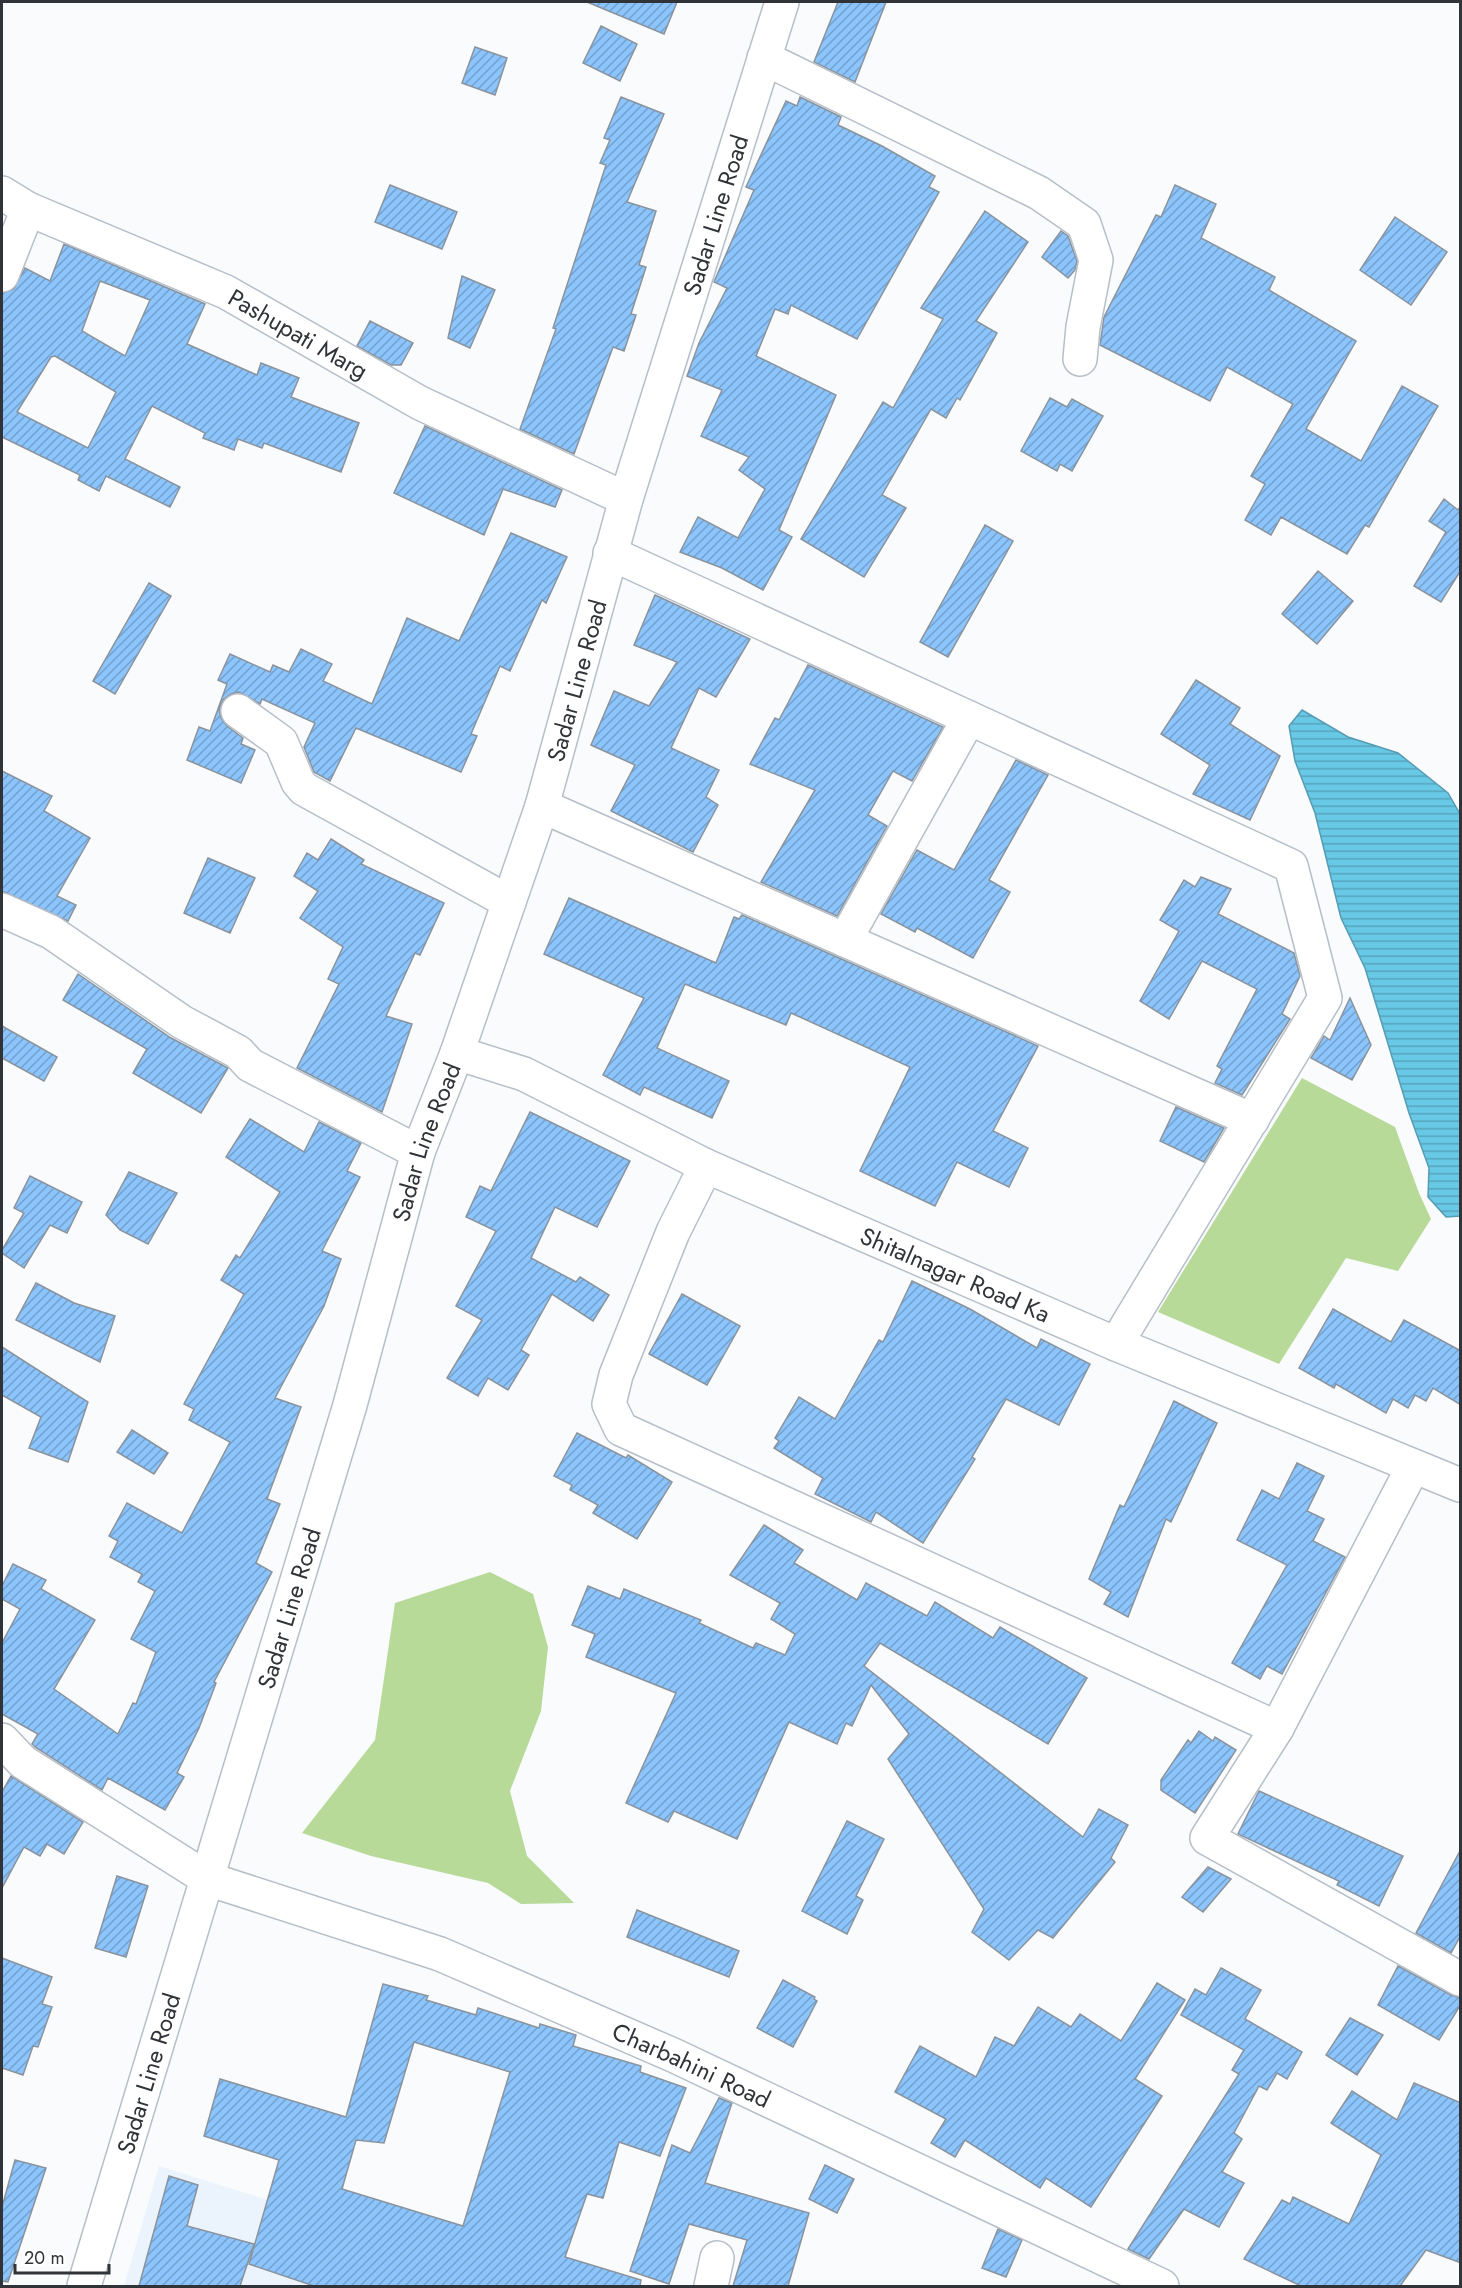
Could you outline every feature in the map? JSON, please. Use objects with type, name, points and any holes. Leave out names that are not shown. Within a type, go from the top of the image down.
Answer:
[{"type":"street","name":"Sadar Line Road","points":[[84,2286],[350,1405],[418,1152],[457,1053],[542,806],[626,499],[782,2]]},
{"type":"street","points":[[764,58],[1039,193],[1084,224],[1096,260],[1083,327],[1080,359]]},
{"type":"street","name":"Pashupati Marg","points":[[2,275],[15,201],[226,292],[420,403],[626,499]]},
{"type":"street","points":[[610,553],[1291,866],[1325,998],[1116,1344]]},
{"type":"street","points":[[238,711],[281,742],[298,782],[304,789],[509,902]]},
{"type":"street","points":[[845,940],[969,718]]},
{"type":"street","points":[[542,806],[1252,1120]]},
{"type":"street","points":[[2,910],[51,932],[182,1022],[238,1052],[250,1065],[418,1152]]},
{"type":"street","name":"Shitalnagar Road Ka","points":[[457,1053],[524,1074],[706,1166],[1116,1344],[1461,1485]]},
{"type":"street","points":[[706,1166],[673,1232],[616,1375],[609,1404],[621,1429],[1277,1728]]},
{"type":"street","points":[[1413,1467],[1277,1728],[1208,1838],[1461,1978]]},
{"type":"street","name":"Charbahini Road","points":[[2,1740],[23,1762],[207,1879],[451,1958],[673,2055],[1162,2286]]},
{"type":"shaded area","points":[[159,2166],[543,2286],[240,2286],[241,2283],[221,2276],[217,2286],[195,2286],[210,2232],[158,2218],[139,2286],[124,2286]]},
{"type":"green space","points":[[1302,1078],[1395,1127],[1431,1219],[1398,1271],[1346,1258],[1279,1364],[1158,1312]]},
{"type":"green space","points":[[490,1572],[533,1594],[548,1647],[541,1711],[510,1791],[527,1856],[574,1903],[521,1904],[488,1883],[371,1856],[302,1833],[375,1740],[395,1603]]},
{"type":"water","points":[[1302,710],[1348,737],[1398,753],[1448,793],[1460,814],[1460,1216],[1446,1217],[1428,1197],[1429,1168],[1409,1113],[1365,968],[1341,918],[1315,813],[1295,761],[1289,726]]},
{"type":"building","points":[[587,2],[677,2],[664,34]]},
{"type":"building","points":[[838,2],[886,2],[855,82],[814,62]]},
{"type":"building","points":[[601,26],[637,44],[620,81],[583,63]]},
{"type":"building","points":[[475,47],[507,58],[495,95],[462,83]]},
{"type":"building","points":[[621,97],[664,114],[627,202],[656,211],[639,265],[646,267],[631,314],[636,315],[624,351],[613,347],[574,454],[520,429],[556,329],[553,328],[606,165],[600,163],[610,140],[604,138]]},
{"type":"building","points":[[800,97],[841,117],[838,125],[882,146],[935,176],[929,187],[939,192],[857,339],[791,305],[788,314],[775,309],[756,356],[836,395],[779,530],[792,537],[763,590],[722,568],[680,552],[698,517],[738,538],[765,489],[739,470],[749,457],[701,436],[722,390],[687,376],[699,343],[727,288],[714,282],[754,190],[746,187],[786,101],[797,106]]},
{"type":"building","points":[[390,185],[457,212],[442,249],[375,222]]},
{"type":"building","points":[[1175,185],[1216,204],[1201,238],[1275,277],[1269,290],[1356,341],[1306,429],[1361,461],[1402,386],[1438,406],[1369,527],[1365,525],[1347,554],[1281,517],[1271,535],[1245,520],[1265,484],[1251,476],[1293,404],[1227,367],[1210,401],[1100,345],[1104,317],[1156,215],[1161,217]]},
{"type":"building","points":[[985,211],[1028,242],[976,321],[997,333],[960,400],[957,398],[946,418],[931,409],[882,495],[906,508],[864,577],[801,539],[883,402],[893,408],[943,319],[921,308]]},
{"type":"building","points":[[1395,217],[1447,252],[1411,305],[1360,270]]},
{"type":"building","points":[[1061,231],[1068,236],[1077,261],[1075,270],[1068,278],[1042,257]]},
{"type":"building","points":[[64,244],[205,304],[187,344],[257,375],[261,363],[299,378],[291,397],[359,423],[341,472],[264,443],[262,448],[238,439],[234,450],[203,438],[205,433],[152,406],[125,459],[180,487],[170,507],[106,476],[99,491],[78,480],[80,475],[2,437],[2,293],[14,289],[25,268],[50,281]],"holes":[[[100,281],[150,300],[125,356],[82,331]],[[55,356],[116,392],[88,448],[17,412],[51,357]]]},
{"type":"building","points":[[462,276],[495,290],[470,348],[448,338]]},
{"type":"building","points":[[370,321],[413,343],[401,365],[391,365],[357,346]]},
{"type":"building","points":[[1050,398],[1067,407],[1072,399],[1103,416],[1072,471],[1060,464],[1057,471],[1021,451]]},
{"type":"building","points":[[425,426],[562,490],[555,507],[503,489],[484,535],[394,493]]},
{"type":"building","points":[[1444,499],[1458,510],[1461,506],[1461,570],[1441,602],[1414,586],[1446,532],[1429,521]]},
{"type":"building","points":[[985,525],[1013,541],[948,657],[920,642]]},
{"type":"building","points":[[511,533],[567,557],[546,603],[542,600],[510,671],[500,666],[471,734],[477,736],[461,772],[356,728],[330,781],[314,772],[304,747],[315,723],[262,699],[260,704],[239,692],[223,700],[219,710],[227,726],[243,738],[241,744],[255,750],[241,783],[187,760],[199,727],[210,731],[227,684],[218,680],[230,654],[270,672],[273,665],[289,672],[301,649],[332,664],[323,681],[372,704],[407,618],[459,641]]},
{"type":"building","points":[[1318,571],[1353,601],[1317,644],[1282,614]]},
{"type":"building","points":[[149,583],[171,596],[115,694],[93,681]]},
{"type":"building","points":[[655,595],[750,639],[716,697],[699,688],[671,748],[719,770],[706,797],[718,805],[693,852],[611,811],[635,765],[591,745],[614,691],[649,706],[677,662],[634,645]]},
{"type":"building","points":[[808,665],[943,727],[912,781],[893,771],[868,815],[887,826],[837,916],[761,882],[815,790],[750,764],[775,718],[779,720]]},
{"type":"building","points":[[1196,680],[1240,708],[1230,724],[1280,756],[1250,820],[1193,794],[1210,765],[1161,734]]},
{"type":"building","points":[[1016,760],[1048,775],[989,880],[1010,892],[973,958],[917,928],[915,932],[881,914],[917,850],[954,870]]},
{"type":"building","points":[[2,771],[52,796],[44,811],[90,838],[57,896],[76,905],[68,921],[2,891]]},
{"type":"building","points":[[331,839],[364,860],[361,864],[444,903],[420,955],[415,953],[386,1016],[412,1024],[382,1112],[297,1068],[339,984],[328,979],[343,947],[300,918],[318,891],[294,876],[307,853],[318,860]]},
{"type":"building","points":[[208,858],[255,878],[230,933],[184,913]]},
{"type":"building","points":[[1201,877],[1231,889],[1218,914],[1294,953],[1300,976],[1282,1014],[1290,1019],[1242,1095],[1215,1083],[1222,1069],[1217,1066],[1257,989],[1202,961],[1169,1019],[1140,1001],[1179,931],[1160,920],[1184,880],[1195,887]]},
{"type":"building","points":[[569,898],[716,963],[734,917],[739,919],[742,915],[1038,1046],[993,1131],[1028,1148],[1009,1187],[957,1162],[935,1206],[860,1171],[910,1067],[791,1013],[786,1025],[685,984],[657,1048],[729,1081],[712,1118],[644,1087],[640,1095],[603,1075],[644,998],[544,954]]},
{"type":"building","points":[[78,974],[171,1038],[228,1068],[201,1113],[133,1073],[147,1049],[63,1000]]},
{"type":"building","points":[[1350,998],[1371,1045],[1352,1080],[1311,1058],[1324,1036],[1330,1040]]},
{"type":"building","points":[[2,1026],[57,1057],[44,1081],[2,1058]]},
{"type":"building","points":[[1176,1107],[1224,1128],[1204,1162],[1160,1141]]},
{"type":"building","points":[[530,1112],[630,1161],[597,1227],[555,1207],[531,1258],[576,1282],[580,1277],[609,1295],[593,1321],[552,1294],[521,1350],[529,1355],[508,1390],[488,1378],[478,1396],[447,1378],[482,1320],[456,1306],[496,1231],[466,1217],[480,1186],[491,1191]]},
{"type":"building","points":[[250,1119],[304,1152],[319,1122],[361,1143],[347,1171],[360,1177],[322,1251],[341,1259],[324,1306],[275,1398],[301,1407],[267,1499],[280,1504],[256,1563],[272,1572],[214,1682],[216,1683],[199,1728],[177,1773],[184,1777],[165,1810],[108,1778],[102,1790],[35,1747],[32,1744],[38,1734],[2,1714],[2,1643],[20,1609],[2,1599],[2,1586],[13,1564],[46,1580],[41,1589],[95,1620],[54,1689],[118,1734],[133,1703],[136,1704],[156,1652],[131,1639],[155,1591],[138,1582],[142,1574],[110,1557],[118,1541],[109,1536],[127,1503],[182,1533],[230,1442],[189,1420],[194,1409],[184,1404],[244,1294],[221,1280],[236,1255],[240,1258],[280,1192],[226,1157]]},
{"type":"building","points":[[129,1172],[177,1193],[148,1244],[120,1230],[106,1215]]},
{"type":"building","points":[[30,1176],[82,1202],[67,1233],[50,1225],[24,1268],[2,1253],[2,1250],[24,1213],[14,1208]]},
{"type":"building","points":[[912,1281],[970,1309],[1037,1348],[1041,1339],[1090,1364],[1059,1425],[1006,1399],[972,1457],[975,1459],[923,1543],[876,1512],[871,1522],[815,1494],[823,1478],[774,1448],[779,1441],[775,1438],[799,1397],[835,1419],[879,1340],[883,1342]]},
{"type":"building","points":[[36,1283],[74,1303],[115,1316],[100,1362],[16,1320]]},
{"type":"building","points":[[682,1294],[740,1326],[707,1385],[649,1354]]},
{"type":"building","points":[[1333,1309],[1391,1342],[1404,1320],[1461,1351],[1461,1405],[1433,1388],[1426,1401],[1415,1395],[1408,1408],[1393,1399],[1386,1413],[1336,1384],[1334,1388],[1299,1368]]},
{"type":"building","points":[[2,1347],[88,1402],[68,1462],[29,1448],[41,1417],[2,1395]]},
{"type":"building","points":[[1174,1401],[1217,1423],[1171,1522],[1166,1519],[1128,1617],[1104,1604],[1111,1592],[1089,1579],[1120,1505],[1124,1507]]},
{"type":"building","points":[[132,1430],[168,1453],[154,1474],[117,1452]]},
{"type":"building","points":[[577,1433],[626,1458],[628,1455],[672,1482],[637,1539],[593,1513],[598,1505],[570,1490],[572,1485],[554,1476]]},
{"type":"building","points":[[1297,1463],[1324,1476],[1307,1511],[1324,1519],[1313,1541],[1345,1557],[1282,1674],[1267,1666],[1260,1679],[1232,1663],[1287,1565],[1237,1540],[1262,1490],[1279,1499]]},
{"type":"building","points":[[764,1525],[803,1550],[794,1563],[857,1600],[866,1583],[927,1616],[935,1602],[993,1638],[1000,1627],[1087,1678],[1048,1744],[880,1643],[864,1666],[1083,1837],[1099,1809],[1128,1825],[1111,1858],[1115,1862],[1053,1938],[1038,1930],[1009,1960],[972,1932],[984,1909],[888,1759],[909,1734],[871,1685],[852,1726],[846,1723],[837,1744],[789,1722],[737,1839],[674,1811],[668,1822],[626,1803],[676,1693],[586,1657],[595,1634],[572,1625],[588,1586],[620,1599],[624,1589],[701,1620],[699,1623],[753,1648],[756,1643],[785,1655],[795,1634],[771,1619],[780,1603],[730,1575]]},
{"type":"building","points":[[1199,1731],[1213,1741],[1215,1737],[1236,1750],[1195,1813],[1161,1790],[1161,1780],[1188,1740],[1191,1743]]},
{"type":"building","points":[[11,1776],[83,1822],[64,1854],[47,1844],[40,1856],[24,1847],[2,1888],[2,1792]]},
{"type":"building","points":[[1259,1791],[1403,1856],[1379,1906],[1337,1885],[1339,1881],[1238,1834]]},
{"type":"building","points":[[847,1821],[884,1839],[856,1896],[863,1900],[847,1934],[802,1911]]},
{"type":"building","points":[[1461,1849],[1461,1935],[1451,1953],[1416,1933]]},
{"type":"building","points":[[1208,1867],[1231,1879],[1203,1912],[1182,1897]]},
{"type":"building","points":[[117,1876],[148,1886],[126,1957],[95,1948]]},
{"type":"building","points":[[637,1910],[739,1951],[729,1977],[627,1937]]},
{"type":"building","points":[[2,1958],[52,1977],[42,2004],[52,2007],[38,2047],[33,2046],[23,2075],[2,2068]]},
{"type":"building","points":[[1398,1966],[1451,1995],[1461,1998],[1461,2004],[1439,2040],[1378,2005]]},
{"type":"building","points":[[1221,1968],[1261,1990],[1245,2019],[1302,2052],[1287,2079],[1277,2073],[1267,2090],[1259,2086],[1234,2133],[1242,2139],[1222,2172],[1244,2183],[1219,2227],[1184,2209],[1149,2259],[1128,2249],[1239,2074],[1232,2070],[1244,2050],[1181,2015],[1195,1989],[1206,1995]]},
{"type":"building","points":[[783,1980],[815,1997],[817,2001],[793,2047],[757,2028]]},
{"type":"building","points":[[1157,1983],[1185,2000],[1135,2079],[1162,2096],[1091,2207],[1046,2178],[1040,2188],[965,2140],[955,2157],[931,2143],[946,2119],[895,2092],[920,2046],[976,2077],[995,2037],[1014,2046],[1038,2007],[1071,2027],[1080,2014],[1121,2041]]},
{"type":"building","points":[[383,1984],[428,1996],[426,2000],[476,2015],[478,2008],[539,2028],[540,2024],[576,2035],[573,2046],[641,2066],[640,2072],[686,2088],[660,2156],[619,2142],[603,2198],[587,2194],[565,2257],[641,2280],[640,2286],[314,2286],[249,2264],[279,2160],[204,2136],[220,2079],[346,2117]],"holes":[[[414,2042],[510,2072],[463,2226],[342,2189],[356,2140],[384,2143]]]},
{"type":"building","points":[[1350,2018],[1383,2035],[1357,2075],[1326,2055]]},
{"type":"building","points":[[1414,2083],[1461,2103],[1461,2263],[1426,2250],[1400,2286],[1301,2286],[1244,2259],[1282,2200],[1290,2204],[1293,2197],[1349,2224],[1381,2155],[1331,2123],[1352,2091],[1397,2120]]},
{"type":"building","points":[[719,2098],[732,2103],[705,2183],[809,2213],[788,2286],[733,2286],[747,2240],[689,2224],[669,2284],[630,2271],[672,2145],[690,2153]]},
{"type":"building","points":[[15,2160],[46,2168],[8,2282],[2,2281],[2,2207]]},
{"type":"building","points":[[825,2165],[854,2179],[837,2213],[809,2199]]},
{"type":"building","points":[[169,2176],[198,2185],[187,2226],[254,2244],[240,2286],[139,2286]]},
{"type":"building","points":[[998,2229],[1022,2240],[1006,2277],[982,2268]]}]
